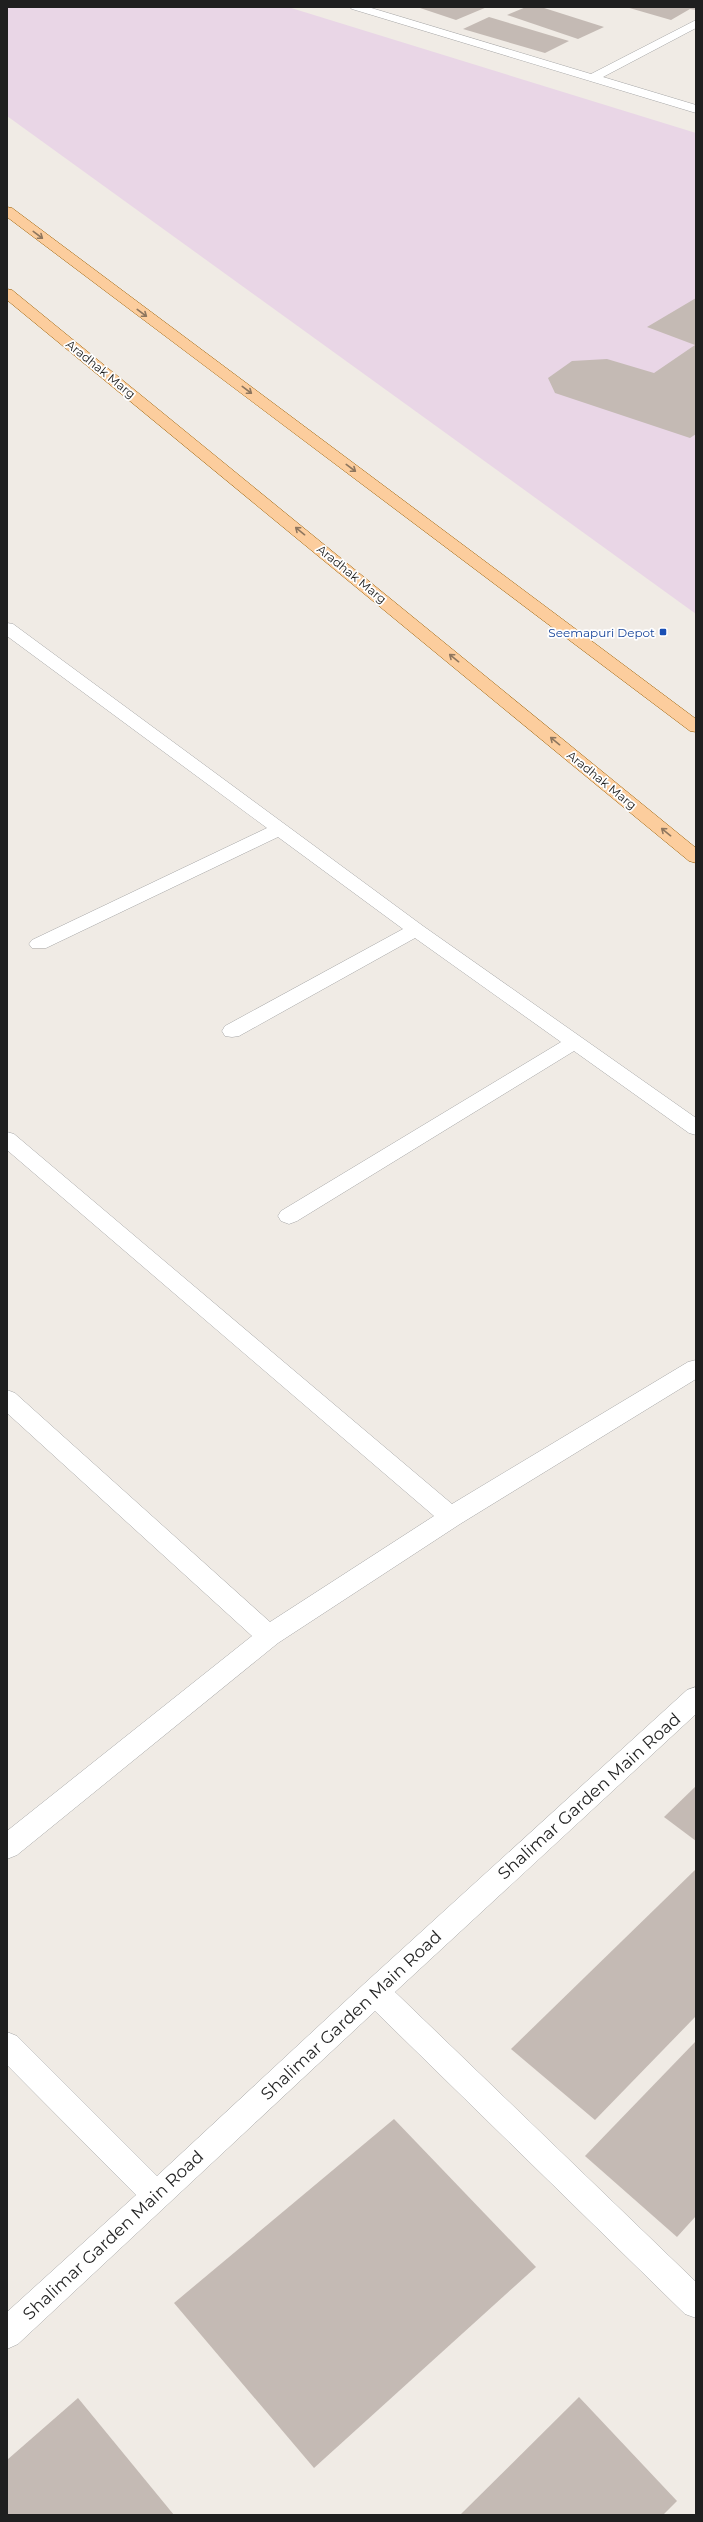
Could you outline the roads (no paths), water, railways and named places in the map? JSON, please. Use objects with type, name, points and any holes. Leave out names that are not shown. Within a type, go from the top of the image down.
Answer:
[{"type":"main road","points":[[7,211],[696,727]]},
{"type":"main road","name":"Aradhak Marg","points":[[7,293],[696,857]]},
{"type":"street","points":[[356,7],[696,109]]},
{"type":"street","points":[[592,78],[693,27]]},
{"type":"street","points":[[7,628],[280,828],[416,930],[696,1128]]},
{"type":"street","points":[[39,944],[280,828]]},
{"type":"street","points":[[232,1032],[416,930]]},
{"type":"street","points":[[289,1216],[575,1042]]},
{"type":"street","points":[[7,1139],[452,1517]]},
{"type":"street","points":[[7,1847],[269,1636],[452,1517],[696,1368]]},
{"type":"street","points":[[7,1399],[269,1636]]},
{"type":"street","name":"Shalimar Garden Main Road","points":[[7,2333],[157,2196],[375,1992],[696,1698]]},
{"type":"street","points":[[375,1992],[696,2303]]},
{"type":"street","points":[[7,2045],[157,2196]]},
{"type":"place","name":"Seemapuri Depot","points":[[663,632]]}]
